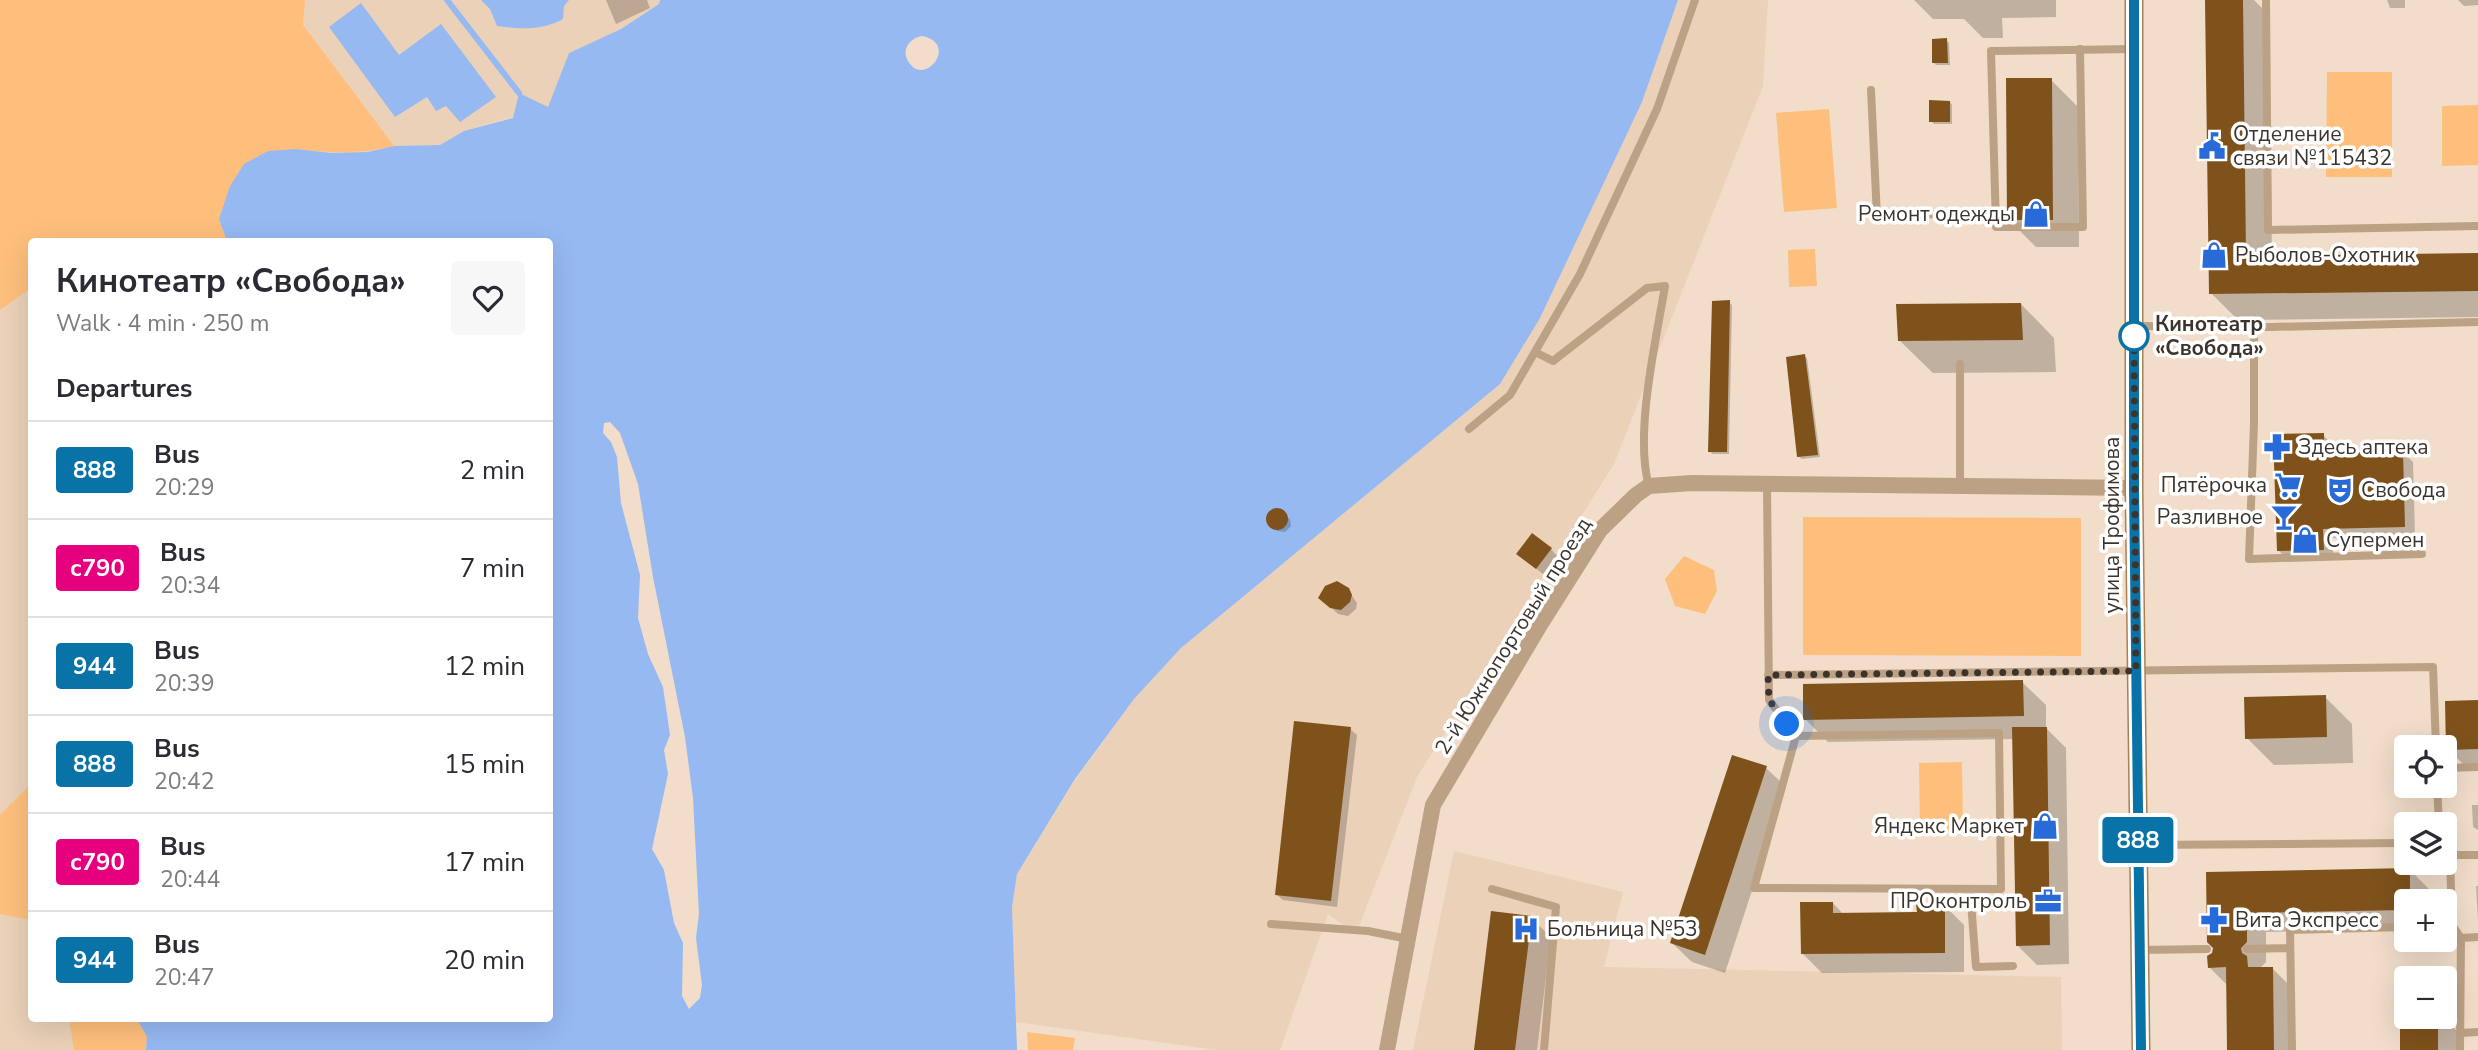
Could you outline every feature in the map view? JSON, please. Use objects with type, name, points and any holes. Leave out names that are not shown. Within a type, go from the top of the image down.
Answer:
[{"type":"main road","name":"улица Трофимова","points":[[2134,0],[2134,488],[2141,1050]]},
{"type":"street","points":[[1649,486],[1692,483],[2134,488]]},
{"type":"street","name":"2-й Южнопортовый проезд","points":[[1387,1050],[1433,805],[1600,530],[1649,486]]},
{"type":"lane","points":[[1469,429],[1510,395],[1580,274],[1657,108],[1695,0]]},
{"type":"lane","points":[[2266,0],[2268,230],[2478,226]]},
{"type":"lane","points":[[2080,49],[2083,227],[1996,227],[1991,51],[2080,49],[2134,49]]},
{"type":"lane","points":[[1871,90],[1877,217],[1995,211]]},
{"type":"lane","points":[[1536,353],[1553,361],[1647,288],[1665,286],[1651,374],[1643,454],[1649,486]]},
{"type":"lane","points":[[2134,326],[2254,327],[2478,322]]},
{"type":"lane","points":[[2254,327],[2249,559],[2422,554]]},
{"type":"lane","points":[[1959,486],[1960,364]]},
{"type":"lane","points":[[1767,484],[1769,700],[1796,736]]},
{"type":"lane","points":[[1768,675],[2433,667],[2436,735]]},
{"type":"lane","points":[[2000,733],[2001,889],[1754,888],[1796,736],[2000,733]]},
{"type":"lane","points":[[2457,768],[2478,767]]},
{"type":"lane","points":[[2138,845],[2394,842]]},
{"type":"lane","points":[[2457,853],[2478,855]]},
{"type":"lane","points":[[1492,889],[1556,907],[1544,1050]]},
{"type":"lane","points":[[1970,889],[1976,967],[2013,967]]},
{"type":"lane","points":[[1271,925],[1368,931],[1408,939]]},
{"type":"lane","points":[[2292,1050],[2290,930],[2394,927]]},
{"type":"lane","points":[[2457,934],[2461,938],[2460,1050]]},
{"type":"lane","points":[[2461,938],[2478,937]]},
{"type":"lane","points":[[2247,948],[2290,948]]},
{"type":"lane","points":[[2140,950],[2207,949]]},
{"type":"lane","points":[[2460,1033],[2478,1032]]},
{"type":"shaded area","points":[[0,0],[660,0],[659,4],[621,29],[569,53],[548,107],[464,131],[440,145],[394,146],[219,219],[226,238],[28,238],[28,1022],[139,1022],[147,1037],[146,1050],[0,1050]]},
{"type":"shaded area","points":[[0,0],[305,0],[303,25],[394,146],[344,152],[295,149],[219,219],[226,238],[28,238],[28,290],[0,310]]},
{"type":"shaded area","points":[[1678,0],[1768,0],[1763,86],[1614,464],[1417,777],[1356,934],[1328,914],[1280,1050],[1217,1050],[1016,1022],[1012,907],[1017,874],[1076,779],[1134,699],[1181,648],[1500,384],[1642,102]]},
{"type":"shaded area","points":[[2327,72],[2392,72],[2392,177],[2326,177]]},
{"type":"shaded area","points":[[2478,105],[2478,165],[2442,166],[2442,106]]},
{"type":"shaded area","points":[[1829,109],[1837,208],[1784,212],[1776,113]]},
{"type":"shaded area","points":[[1815,249],[1817,286],[1789,287],[1788,250]]},
{"type":"shaded area","points":[[1803,517],[2081,518],[2081,656],[1803,655]]},
{"type":"shaded area","points":[[1684,556],[1714,570],[1717,591],[1705,614],[1675,606],[1665,579]]},
{"type":"shaded area","points":[[1962,762],[1963,830],[1920,831],[1919,763]]},
{"type":"shaded area","points":[[28,787],[28,919],[0,914],[0,815]]},
{"type":"shaded area","name":"Больница №53","points":[[1454,851],[1623,892],[1604,967],[2061,977],[2062,1050],[1413,1050]]},
{"type":"shaded area","points":[[69,1022],[139,1022],[147,1037],[146,1050],[74,1050]]},
{"type":"shaded area","points":[[1027,1032],[1075,1038],[1073,1050],[1028,1050]]},
{"type":"water","points":[[481,0],[569,0],[564,6],[563,19],[547,26],[522,28],[497,26],[490,9]]},
{"type":"water","points":[[660,0],[1678,0],[1642,102],[1540,318],[1500,384],[1181,648],[1134,699],[1075,779],[1017,874],[1012,907],[1017,1050],[146,1050],[147,1037],[139,1022],[553,1022],[553,238],[226,238],[219,219],[230,186],[244,164],[268,151],[295,149],[331,153],[368,152],[394,146],[440,145],[464,131],[513,118],[519,93],[548,107],[569,53],[621,29],[659,4]],"holes":[[[918,37],[933,40],[938,47],[935,62],[922,70],[915,68],[906,57],[906,48]],[[610,422],[620,433],[638,484],[653,577],[685,737],[693,798],[699,914],[696,938],[702,985],[700,998],[689,1009],[682,996],[683,943],[674,923],[664,870],[652,849],[668,774],[664,750],[670,735],[663,687],[648,654],[638,618],[640,575],[621,503],[617,457],[611,442],[603,433],[604,423]]]},
{"type":"water","points":[[361,3],[399,55],[441,24],[496,97],[460,122],[446,106],[436,111],[427,97],[395,117],[329,27]]},
{"type":"building","points":[[2205,0],[2243,0],[2246,256],[2478,253],[2478,291],[2209,294]]},
{"type":"building","points":[[1947,38],[1948,63],[1932,63],[1932,39]]},
{"type":"building","points":[[2006,78],[2052,78],[2053,220],[2007,220]]},
{"type":"building","points":[[1929,100],[1950,101],[1950,122],[1929,122]]},
{"type":"building","points":[[1730,300],[1727,452],[1708,452],[1712,301]]},
{"type":"building","points":[[2021,303],[2023,340],[1898,341],[1896,304]]},
{"type":"building","points":[[1805,354],[1818,455],[1797,457],[1786,357]]},
{"type":"building","name":"Свобода","points":[[2324,433],[2324,453],[2403,451],[2405,527],[2323,529],[2324,550],[2277,551],[2273,434]]},
{"type":"building","points":[[1277,508],[1285,511],[1288,519],[1285,527],[1277,530],[1269,527],[1266,519],[1269,511]]},
{"type":"building","points":[[1532,533],[1552,548],[1536,569],[1516,554]]},
{"type":"building","points":[[1337,581],[1349,588],[1352,595],[1350,602],[1341,610],[1330,608],[1318,598],[1325,586]]},
{"type":"building","points":[[2023,680],[2024,716],[1803,720],[1803,684]]},
{"type":"building","points":[[2326,695],[2327,737],[2245,739],[2244,697]]},
{"type":"building","points":[[2478,700],[2478,749],[2457,750],[2457,735],[2446,735],[2445,701]]},
{"type":"building","points":[[1294,721],[1351,727],[1331,901],[1275,895]]},
{"type":"building","points":[[2012,727],[2047,727],[2050,945],[2016,946]]},
{"type":"building","points":[[1732,755],[1767,766],[1705,955],[1670,943]]},
{"type":"building","points":[[2394,868],[2394,875],[2410,875],[2410,889],[2394,889],[2394,910],[2247,913],[2247,942],[2241,948],[2242,953],[2247,956],[2248,967],[2273,967],[2274,1050],[2227,1050],[2226,967],[2208,968],[2207,956],[2212,953],[2213,948],[2207,942],[2206,872]]},
{"type":"building","points":[[1800,902],[1833,902],[1833,913],[1917,912],[1916,904],[1945,903],[1945,953],[1801,954]]},
{"type":"building","points":[[1491,911],[1532,916],[1515,1050],[1474,1050]]},
{"type":"building","points":[[2400,1029],[2438,1029],[2438,1050],[2400,1050]]},
{"type":"waterway","points":[[447,0],[519,93]]},
{"type":"bus line","name":"888","points":[[2134,0],[2134,488],[2141,1050]]},
{"type":"place","name":"Отделение связи №115432","points":[[2212,146]]},
{"type":"place","name":"Ремонт одежды","points":[[2036,214]]},
{"type":"place","name":"Рыболов-Охотник","points":[[2214,255]]},
{"type":"place","name":"Кинотеатр «Свобода»","points":[[2134,336]]},
{"type":"place","name":"Здесь аптека","points":[[2277,447]]},
{"type":"place","name":"Пятёрочка","points":[[2288,485]]},
{"type":"place","name":"Свобода","points":[[2340,490]]},
{"type":"place","name":"Разливное","points":[[2284,517]]},
{"type":"place","name":"Супермен","points":[[2305,540]]},
{"type":"place","name":"Яндекс Маркет","points":[[2045,826]]},
{"type":"place","name":"ПРОконтроль","points":[[2048,901]]},
{"type":"place","name":"Вита Экспресс","points":[[2214,920]]},
{"type":"place","name":"Больница №53","points":[[1526,929]]},
{"type":"route","points":[[1787,724],[1769,700],[1768,675],[2136,671],[2134,336]]}]
